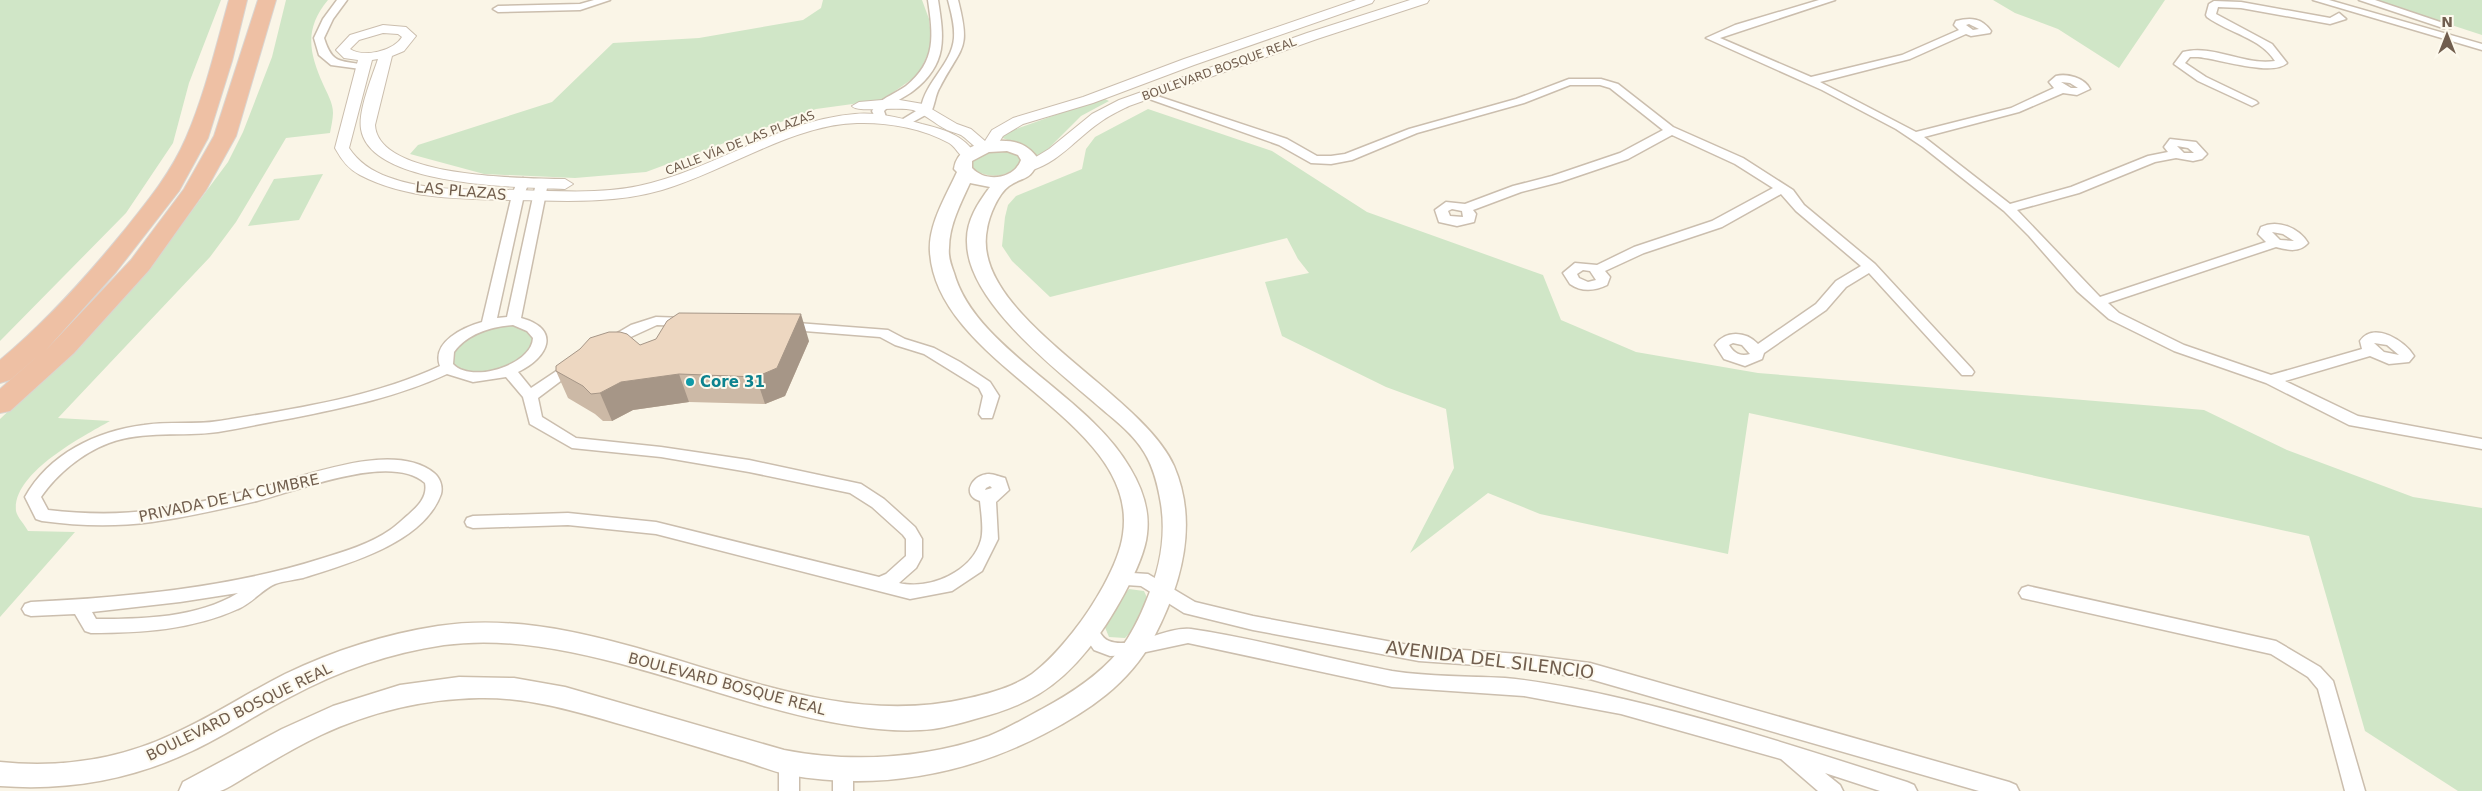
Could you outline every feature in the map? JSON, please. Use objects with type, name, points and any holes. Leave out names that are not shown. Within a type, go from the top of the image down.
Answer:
[{"type":"highway","points":[[0,374],[36,344],[107,267],[168,191],[197,138],[222,61],[238,0]]},
{"type":"highway","points":[[0,404],[65,348],[140,265],[195,190],[225,136],[267,0]]},
{"type":"main road","points":[[1008,146],[1024,151],[1030,160],[1030,166],[1020,175],[1004,181],[985,182],[970,177],[967,164],[987,147],[1008,146]]},
{"type":"main road","name":"BOULEVARD BOSQUE REAL","points":[[0,774],[28,779],[84,775],[143,760],[202,733],[310,674],[365,653],[418,639],[469,633],[517,634],[604,651],[774,699],[859,716],[931,718],[988,705],[1034,686],[1059,665],[1090,631],[1132,551],[1136,527],[1135,504],[1123,473],[1112,454],[1088,428],[974,326],[947,286],[939,255],[942,232],[967,164]]},
{"type":"main road","points":[[193,791],[327,720],[387,701],[429,692],[477,687],[522,689],[564,697],[843,779],[889,768],[934,762],[993,746],[1061,713],[1101,686],[1136,647],[1164,590],[1175,536],[1167,479],[1154,450],[1139,431],[1056,358],[1010,312],[986,274],[976,250],[979,228],[986,205],[1004,181]]},
{"type":"street","points":[[342,0],[328,19],[319,38],[324,55],[336,63],[365,62],[396,50],[408,41],[409,36],[407,33],[393,29],[372,31],[353,38],[344,47],[348,56],[365,62]]},
{"type":"street","points":[[498,9],[580,7],[605,0]]},
{"type":"street","points":[[882,110],[906,91],[930,65],[938,37],[933,0]]},
{"type":"street","points":[[907,121],[927,110],[928,97],[933,86],[952,58],[959,43],[960,33],[953,0]]},
{"type":"street","name":"BOULEVARD BOSQUE REAL","points":[[987,147],[997,133],[1018,121],[1088,100],[1368,0]]},
{"type":"street","name":"BOULEVARD BOSQUE REAL","points":[[1030,166],[1060,151],[1103,113],[1144,95],[1362,19],[1423,0]]},
{"type":"street","points":[[1830,0],[1739,27],[1711,38],[1809,80],[1915,136],[2008,208],[2034,233],[2082,288],[2114,316],[2180,348],[2271,380],[2354,421],[2482,444]]},
{"type":"street","points":[[2318,0],[2338,12],[2479,41]]},
{"type":"street","points":[[2364,0],[2479,41]]},
{"type":"street","points":[[2252,103],[2202,78],[2179,64],[2187,54],[2197,53],[2254,63],[2276,65],[2282,63],[2278,56],[2262,41],[2223,25],[2210,15],[2214,4],[2241,5],[2330,21],[2338,12]]},
{"type":"street","points":[[1343,8],[1362,19]]},
{"type":"street","points":[[1809,80],[1906,57],[1965,31]]},
{"type":"street","name":"LAS PLAZAS","points":[[386,54],[368,131],[374,143],[385,155],[420,170],[521,189]]},
{"type":"street","name":"LAS PLAZAS","points":[[365,62],[342,148],[349,160],[372,174],[397,184],[423,190],[453,193],[521,189],[540,190]]},
{"type":"street","points":[[1144,95],[1211,120],[1228,122],[1283,142],[1315,160],[1331,160],[1348,157],[1413,131],[1520,101],[1570,82],[1581,80],[1601,82],[1614,86],[1648,115],[1672,130],[1722,155],[1739,161],[1782,188],[1800,208],[1870,267],[1967,372]]},
{"type":"street","points":[[1915,136],[2015,110],[2062,89]]},
{"type":"street","points":[[1160,90],[1216,112],[1228,122]]},
{"type":"street","name":"CALLE VÍA DE LAS PLAZAS","points":[[540,190],[601,195],[655,187],[704,171],[807,127],[907,104],[927,110],[945,123],[974,137],[987,147]]},
{"type":"street","name":"CALLE VÍA DE LAS PLAZAS","points":[[882,110],[954,139],[962,145],[967,164]]},
{"type":"street","points":[[1466,208],[1509,191],[1556,179],[1624,156],[1672,130]]},
{"type":"street","points":[[2008,208],[2075,190],[2152,158],[2178,154]]},
{"type":"street","points":[[1597,270],[1639,250],[1717,224],[1782,188]]},
{"type":"street","points":[[489,324],[521,189]]},
{"type":"street","points":[[513,321],[540,190]]},
{"type":"street","points":[[2098,302],[2276,243]]},
{"type":"street","points":[[1757,351],[1821,307],[1841,284],[1870,267]]},
{"type":"street","points":[[513,321],[526,323],[535,328],[540,335],[540,344],[529,358],[509,371],[494,376],[466,377],[454,374],[448,368],[445,361],[447,352],[463,336],[489,324],[513,321]]},
{"type":"street","points":[[530,396],[594,352],[636,328],[656,321],[702,323]]},
{"type":"street","points":[[766,325],[883,332],[900,342],[929,351],[985,385],[991,396],[987,414]]},
{"type":"street","points":[[2271,380],[2371,351]]},
{"type":"street","name":"PRIVADA DE LA CUMBRE","points":[[31,609],[81,608],[160,599],[271,579],[364,551],[413,524],[432,497],[434,487],[431,479],[415,467],[382,465],[357,469],[217,503],[151,516],[114,520],[80,520],[42,515],[33,497],[46,478],[70,458],[104,439],[144,430],[217,427],[346,402],[409,386],[448,368]]},
{"type":"street","points":[[509,371],[530,396],[535,420],[572,443],[661,452],[748,466],[855,488],[878,503],[914,539],[914,557],[910,563],[892,579],[879,585]]},
{"type":"street","points":[[473,522],[568,519],[656,528],[910,592],[946,586],[976,566],[990,539],[988,497]]},
{"type":"street","points":[[81,608],[91,626],[142,626],[197,618],[234,603],[271,579]]},
{"type":"street","name":"AVENIDA DEL SILENCIO","points":[[1117,579],[1142,579],[1152,582],[1190,608],[1211,615],[1419,654],[1520,661],[1590,671],[2009,791]]},
{"type":"street","points":[[2028,593],[2276,648],[2314,672],[2326,686],[2354,791]]},
{"type":"street","name":"AVENIDA DEL SILENCIO","points":[[1090,631],[1097,642],[1104,647],[1119,649],[1136,647],[1172,637],[1188,636],[1394,679],[1522,688],[1587,700],[1654,715],[1783,751],[1907,791]]},
{"type":"street","points":[[1416,680],[1419,654]]},
{"type":"street","points":[[1783,751],[1833,791]]},
{"type":"street","points":[[789,762],[789,791]]},
{"type":"green space","points":[[0,0],[221,0],[189,83],[173,143],[126,213],[0,341]]},
{"type":"green space","points":[[286,0],[328,0],[315,21],[311,41],[314,61],[333,109],[330,133],[286,138],[236,222],[210,257],[58,418],[110,421],[67,446],[37,470],[25,483],[18,497],[16,511],[28,531],[75,532],[0,617],[0,419],[92,332],[159,255],[228,162],[243,132],[272,57]]},
{"type":"green space","points":[[823,0],[922,0],[929,19],[932,45],[918,75],[882,100],[816,109],[646,172],[575,178],[484,174],[410,154],[418,145],[552,102],[613,43],[699,38],[803,20],[821,8]]},
{"type":"green space","points":[[1993,0],[2165,0],[2119,68],[2058,29],[2015,13]]},
{"type":"green space","points":[[2375,0],[2482,0],[2482,35]]},
{"type":"green space","points":[[1103,98],[1109,101],[1081,116],[1046,151],[1035,159],[1030,149],[1000,137],[1013,130]]},
{"type":"green space","points":[[1148,109],[1272,151],[1367,212],[1543,275],[1561,320],[1636,352],[1758,373],[2204,410],[2287,450],[2413,497],[2482,508],[2482,791],[2458,791],[2365,731],[2309,536],[1749,413],[1728,554],[1540,514],[1488,493],[1410,553],[1454,468],[1446,409],[1386,387],[1282,336],[1265,282],[1309,273],[1298,259],[1287,238],[1050,297],[1012,261],[1002,246],[1008,205],[1016,196],[1082,169],[1086,149],[1095,137]]},
{"type":"green space","points":[[995,147],[1021,154],[1022,163],[1004,174],[992,176],[973,169],[972,160]]},
{"type":"green space","points":[[323,174],[299,220],[248,226],[274,179]]},
{"type":"green space","points":[[510,325],[530,331],[534,337],[529,352],[524,358],[505,368],[482,373],[462,371],[455,367],[451,361],[452,354],[462,342],[485,329]]},
{"type":"green space","points":[[1129,589],[1144,591],[1149,602],[1134,628],[1125,638],[1109,637],[1104,625],[1119,600]]},
{"type":"building","points":[[679,313],[801,314],[777,368],[756,377],[679,374],[621,382],[600,393],[591,394],[583,386],[556,371],[556,366],[580,349],[590,338],[609,332],[620,332],[627,334],[640,345],[656,339],[667,321]]},
{"type":"place","name":"Core 31","points":[[690,382]]}]
